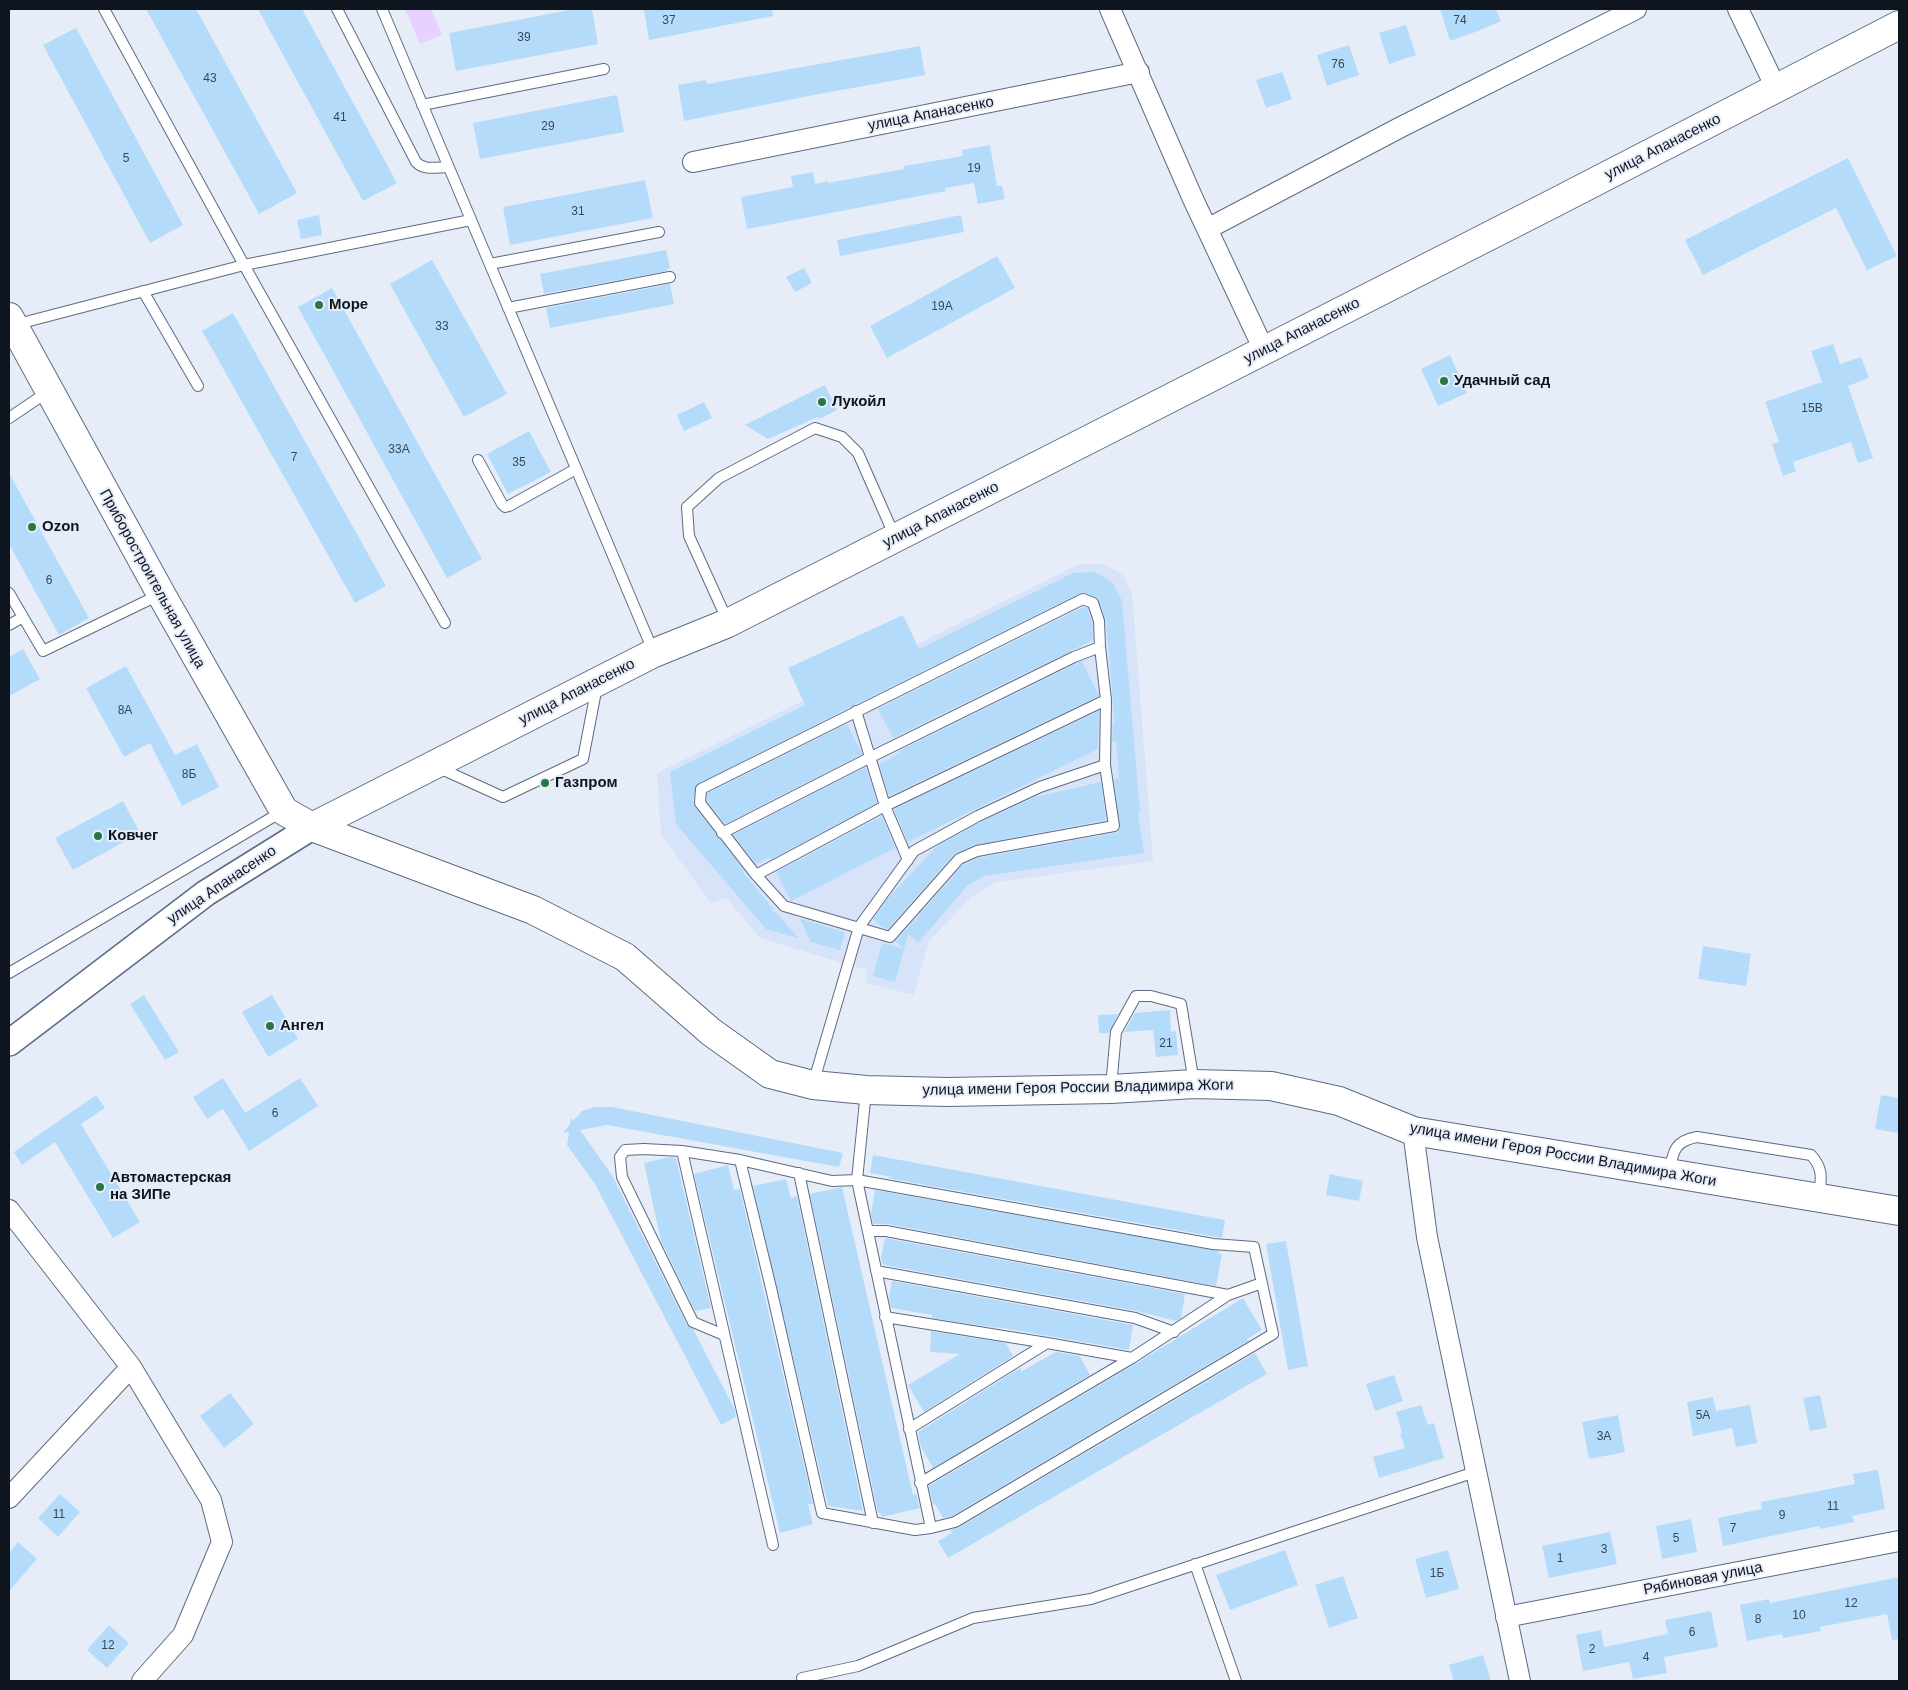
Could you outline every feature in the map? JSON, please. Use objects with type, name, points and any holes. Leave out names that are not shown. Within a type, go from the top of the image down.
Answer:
[{"type":"main road","name":"улица Апанасенко","points":[[312,827],[654,653],[728,623],[1899,25]]},
{"type":"main road","name":"Приборостроительная улица","points":[[11,321],[161,594],[284,811]]},
{"type":"main road","points":[[284,811],[312,827]]},
{"type":"main road","name":"улица имени Героя России Владимира Жоги","points":[[312,827],[533,910],[625,957],[711,1032],[770,1074],[813,1085],[866,1090],[947,1092],[1111,1089],[1194,1084],[1271,1086],[1339,1101],[1413,1131],[1899,1211]]},
{"type":"street","points":[[1110,9],[1206,229],[1264,350]]},
{"type":"street","points":[[1206,229],[1401,126],[1636,9]]},
{"type":"street","points":[[1738,9],[1776,88]]},
{"type":"street","name":"улица Апанасенко","points":[[693,162],[1139,72]]},
{"type":"street","name":"улица Апанасенко","points":[[9,1043],[206,894],[312,827]]},
{"type":"street","points":[[1413,1131],[1427,1237],[1520,1681]]},
{"type":"street","points":[[9,1210],[131,1367],[211,1500],[222,1542],[183,1636],[142,1681]]},
{"type":"street","points":[[9,1498],[131,1367]]},
{"type":"street","name":"Рябиновая улица","points":[[1506,1616],[1899,1541]]},
{"type":"lane","points":[[104,9],[244,265],[446,623]]},
{"type":"lane","points":[[337,9],[416,162],[426,168],[448,167]]},
{"type":"lane","points":[[382,9],[654,653]]},
{"type":"lane","points":[[422,105],[604,68]]},
{"type":"lane","points":[[11,321],[143,291],[244,265],[471,220]]},
{"type":"lane","points":[[490,264],[659,232]]},
{"type":"lane","points":[[508,308],[670,277]]},
{"type":"lane","points":[[143,291],[198,386]]},
{"type":"lane","points":[[9,418],[49,391]]},
{"type":"lane","points":[[728,623],[689,536],[686,507],[719,478],[814,428],[842,437],[858,452],[896,538]]},
{"type":"lane","points":[[478,460],[505,507],[576,469]]},
{"type":"lane","points":[[9,593],[43,651],[161,594]]},
{"type":"lane","points":[[1083,599],[1093,603],[1099,621],[1100,647],[1106,700],[1105,765],[1114,826],[976,851],[959,859],[890,937],[784,906],[722,833],[700,803],[701,789],[1083,599]]},
{"type":"lane","points":[[9,625],[23,617]]},
{"type":"lane","points":[[722,833],[1074,657],[1100,647]]},
{"type":"lane","points":[[434,766],[503,797],[583,760],[599,680]]},
{"type":"lane","points":[[756,874],[885,806],[1106,700]]},
{"type":"lane","points":[[856,711],[885,806],[908,860]]},
{"type":"lane","points":[[813,1085],[858,927],[914,851],[978,816],[1040,787],[1105,765]]},
{"type":"lane","points":[[9,973],[284,811]]},
{"type":"lane","points":[[1111,1089],[1116,1032],[1136,996],[1151,996],[1181,1004],[1194,1084]]},
{"type":"lane","points":[[866,1090],[857,1180],[931,1528]]},
{"type":"lane","points":[[1669,1174],[1672,1155],[1676,1146],[1686,1139],[1698,1137],[1812,1155],[1819,1163],[1822,1175],[1819,1198]]},
{"type":"lane","points":[[724,1335],[694,1322],[622,1177],[620,1157],[625,1150],[682,1151],[740,1160],[832,1181],[857,1180],[1213,1244],[1254,1247],[1273,1334],[956,1522],[916,1530],[822,1513],[740,1160]]},
{"type":"lane","points":[[682,1151],[772,1545]]},
{"type":"lane","points":[[799,1173],[874,1523]]},
{"type":"lane","points":[[868,1231],[886,1231],[1228,1294]]},
{"type":"lane","points":[[876,1270],[1135,1318],[1174,1332]]},
{"type":"lane","points":[[920,1483],[1132,1358],[1174,1332],[1228,1294],[1262,1283]]},
{"type":"lane","points":[[886,1317],[1132,1358]]},
{"type":"lane","points":[[909,1429],[1047,1343]]},
{"type":"lane","points":[[802,1678],[858,1666],[973,1618],[1091,1599],[1475,1472]]},
{"type":"lane","points":[[1195,1564],[1236,1681]]},
{"type":"shaded area","points":[[405,9],[431,9],[442,35],[420,44]]},
{"type":"shaded area","points":[[1079,564],[1103,564],[1122,574],[1132,593],[1153,861],[996,882],[971,897],[928,943],[914,995],[866,983],[866,970],[760,938],[726,898],[711,903],[661,835],[657,773]]},
{"type":"building","points":[[146,9],[196,9],[297,193],[259,214]]},
{"type":"building","points":[[258,9],[302,9],[397,183],[363,201]]},
{"type":"building","points":[[575,9],[592,9],[598,44],[456,71],[449,33]]},
{"type":"building","points":[[772,9],[773,16],[649,40],[644,10]]},
{"type":"building","points":[[1440,9],[1496,9],[1501,21],[1450,41]]},
{"type":"building","points":[[1406,25],[1416,55],[1389,64],[1379,33]]},
{"type":"building","points":[[76,28],[183,225],[150,243],[43,45]]},
{"type":"building","points":[[1349,45],[1359,75],[1327,86],[1317,55]]},
{"type":"building","points":[[920,46],[925,75],[684,121],[678,85],[706,80],[707,84]]},
{"type":"building","points":[[1282,72],[1292,99],[1266,108],[1256,80]]},
{"type":"building","points":[[617,95],[624,132],[480,159],[473,123]]},
{"type":"building","points":[[990,145],[997,186],[1002,185],[1005,199],[978,204],[974,183],[945,188],[946,191],[747,229],[741,197],[793,187],[791,176],[813,172],[815,184],[828,181],[828,183],[904,169],[904,166],[963,156],[962,150]]},
{"type":"building","points":[[1848,158],[1897,256],[1867,270],[1836,208],[1703,275],[1685,240]]},
{"type":"building","points":[[645,180],[653,218],[510,245],[503,207]]},
{"type":"building","points":[[319,215],[322,235],[301,239],[297,220]]},
{"type":"building","points":[[961,215],[964,232],[840,256],[837,240]]},
{"type":"building","points":[[666,250],[670,268],[667,271],[544,294],[540,274]]},
{"type":"building","points":[[997,256],[1015,288],[887,358],[870,326]]},
{"type":"building","points":[[432,260],[507,394],[464,417],[390,284]]},
{"type":"building","points":[[804,268],[812,283],[795,292],[786,277]]},
{"type":"building","points":[[670,284],[674,304],[550,328],[546,308]]},
{"type":"building","points":[[332,288],[482,559],[447,578],[298,307]]},
{"type":"building","points":[[233,313],[386,586],[355,603],[202,331]]},
{"type":"building","points":[[1833,344],[1840,364],[1861,357],[1869,378],[1848,386],[1873,458],[1858,463],[1851,442],[1793,462],[1796,471],[1783,476],[1772,444],[1779,442],[1765,402],[1822,382],[1811,351]]},
{"type":"building","name":"Удачный сад","points":[[1450,355],[1467,393],[1438,406],[1421,369]]},
{"type":"building","points":[[825,385],[837,410],[819,419],[818,417],[768,439],[745,425]]},
{"type":"building","points":[[704,402],[712,418],[684,431],[677,415]]},
{"type":"building","points":[[529,431],[551,472],[508,494],[487,454]]},
{"type":"building","points":[[9,473],[89,618],[59,635],[9,544]]},
{"type":"building","points":[[1095,572],[1113,583],[1122,601],[1140,813],[1138,813],[1144,853],[984,876],[968,885],[918,943],[908,934],[904,949],[896,941],[963,865],[979,858],[1115,833],[1120,829],[1114,779],[1119,778],[1116,741],[1112,742],[1113,722],[1115,726],[1106,620],[1098,599],[1083,592],[696,785],[693,803],[695,807],[744,870],[742,871],[774,910],[771,911],[777,913],[798,938],[766,929],[676,824],[670,772],[805,705],[788,668],[903,615],[919,649],[1073,573]]},
{"type":"building","points":[[1083,607],[1087,608],[1092,622],[1093,640],[893,738],[878,709]]},
{"type":"building","points":[[23,649],[40,679],[9,696],[9,657]]},
{"type":"building","points":[[1082,661],[1099,696],[889,796],[879,764],[900,753],[899,751]]},
{"type":"building","points":[[126,666],[175,755],[197,744],[219,787],[182,806],[150,743],[124,757],[86,688]]},
{"type":"building","points":[[1099,711],[1098,749],[908,842],[894,809]]},
{"type":"building","points":[[847,724],[862,754],[725,824],[707,801],[708,793]]},
{"type":"building","points":[[866,767],[877,803],[770,860],[769,857],[756,864],[733,835]]},
{"type":"building","points":[[1101,782],[1106,820],[974,845],[954,854],[888,929],[882,927],[873,919],[888,898],[938,845],[981,822],[1035,797]]},
{"type":"building","name":"Ковчег","points":[[123,801],[140,833],[73,870],[55,838]]},
{"type":"building","points":[[882,816],[895,848],[791,901],[776,872]]},
{"type":"building","points":[[800,919],[845,932],[840,950],[811,942]]},
{"type":"building","points":[[882,943],[904,949],[895,982],[873,976]]},
{"type":"building","points":[[1703,946],[1751,954],[1746,986],[1698,979]]},
{"type":"building","points":[[144,995],[179,1052],[165,1060],[130,1004]]},
{"type":"building","name":"Ангел","points":[[272,995],[298,1039],[268,1057],[242,1012]]},
{"type":"building","points":[[1170,1010],[1171,1032],[1176,1031],[1178,1055],[1156,1057],[1153,1030],[1124,1032],[1135,1013]]},
{"type":"building","points":[[1118,1014],[1109,1033],[1099,1033],[1098,1015]]},
{"type":"building","points":[[223,1078],[245,1113],[300,1078],[318,1106],[249,1151],[223,1109],[207,1119],[193,1097]]},
{"type":"building","name":"Автомастерская на ЗИПе","points":[[96,1095],[105,1108],[81,1124],[140,1222],[113,1238],[55,1142],[22,1165],[14,1152]]},
{"type":"building","points":[[1881,1095],[1899,1098],[1899,1133],[1875,1129]]},
{"type":"building","points":[[595,1107],[612,1107],[843,1153],[839,1167],[607,1125],[580,1130],[612,1175],[687,1325],[693,1329],[735,1410],[736,1417],[721,1425],[595,1184],[567,1145],[569,1132],[563,1133],[570,1124],[571,1118],[573,1121],[582,1111]]},
{"type":"building","points":[[873,1155],[1225,1220],[1222,1238],[886,1178],[893,1177],[870,1173]]},
{"type":"building","points":[[669,1157],[676,1158],[711,1308],[695,1311],[661,1241],[644,1163]]},
{"type":"building","points":[[728,1165],[734,1190],[740,1189],[813,1504],[808,1504],[813,1524],[780,1533],[694,1174]]},
{"type":"building","points":[[1330,1174],[1363,1181],[1359,1201],[1326,1195]]},
{"type":"building","points":[[786,1179],[791,1198],[797,1196],[863,1511],[828,1506],[753,1186]]},
{"type":"building","points":[[842,1187],[913,1495],[916,1493],[920,1508],[882,1517],[878,1513],[810,1194]]},
{"type":"building","points":[[875,1190],[1219,1251],[1219,1254],[1222,1254],[1216,1286],[887,1224],[873,1224],[871,1213]]},
{"type":"building","points":[[885,1238],[1185,1294],[1181,1318],[1176,1321],[1136,1311],[882,1264],[881,1258]]},
{"type":"building","points":[[1286,1241],[1308,1366],[1288,1370],[1266,1244]]},
{"type":"building","points":[[892,1281],[1133,1325],[1129,1350],[997,1327],[932,1318],[932,1315],[891,1308],[889,1298]]},
{"type":"building","points":[[1243,1298],[1262,1330],[1247,1339],[1248,1341],[952,1516],[943,1518],[935,1504],[933,1505],[929,1486]]},
{"type":"building","points":[[931,1331],[1006,1343],[1013,1356],[924,1412],[908,1385],[960,1354],[930,1352]]},
{"type":"building","points":[[1056,1352],[1080,1356],[1090,1375],[933,1468],[921,1447],[918,1432],[1020,1368],[1022,1371]]},
{"type":"building","points":[[1255,1353],[1267,1374],[948,1558],[938,1541],[952,1533],[950,1530],[958,1528]]},
{"type":"building","points":[[1394,1375],[1403,1401],[1375,1411],[1366,1384]]},
{"type":"building","points":[[230,1393],[254,1424],[224,1448],[200,1416]]},
{"type":"building","points":[[1820,1395],[1827,1428],[1810,1431],[1803,1398]]},
{"type":"building","points":[[1713,1397],[1716,1411],[1750,1405],[1757,1443],[1736,1447],[1732,1428],[1693,1436],[1687,1402]]},
{"type":"building","points":[[1421,1405],[1428,1425],[1434,1423],[1444,1458],[1379,1478],[1373,1457],[1405,1448],[1396,1412]]},
{"type":"building","points":[[1618,1415],[1625,1452],[1589,1459],[1582,1422]]},
{"type":"building","points":[[1878,1470],[1885,1509],[1852,1516],[1854,1522],[1820,1529],[1820,1526],[1723,1546],[1718,1518],[1762,1509],[1761,1502],[1855,1484],[1853,1474]]},
{"type":"building","points":[[60,1494],[80,1512],[58,1537],[38,1518]]},
{"type":"building","points":[[1691,1519],[1697,1552],[1662,1559],[1656,1526]]},
{"type":"building","points":[[1610,1532],[1617,1564],[1549,1578],[1542,1546]]},
{"type":"building","points":[[18,1542],[37,1559],[9,1591],[9,1553]]},
{"type":"building","points":[[1285,1550],[1298,1585],[1230,1610],[1216,1575]]},
{"type":"building","points":[[1448,1550],[1459,1589],[1426,1598],[1415,1559]]},
{"type":"building","points":[[1343,1576],[1358,1618],[1329,1628],[1315,1585]]},
{"type":"building","points":[[1899,1577],[1899,1639],[1892,1640],[1887,1614],[1820,1627],[1821,1631],[1783,1638],[1782,1634],[1747,1641],[1740,1605],[1769,1599],[1770,1603]]},
{"type":"building","points":[[1711,1611],[1718,1647],[1664,1657],[1667,1673],[1633,1679],[1629,1662],[1583,1671],[1576,1635],[1601,1630],[1604,1647],[1668,1634],[1665,1620]]},
{"type":"building","points":[[109,1625],[129,1643],[107,1668],[87,1650]]},
{"type":"building","points":[[1483,1655],[1491,1681],[1454,1681],[1449,1665]]},
{"type":"place","name":"Море","points":[[319,305]]},
{"type":"place","name":"Удачный сад","points":[[1444,381]]},
{"type":"place","name":"Лукойл","points":[[822,402]]},
{"type":"place","name":"Ozon","points":[[32,527]]},
{"type":"place","name":"Газпром","points":[[545,783]]},
{"type":"place","name":"Ковчег","points":[[98,836]]},
{"type":"place","name":"Ангел","points":[[270,1026]]},
{"type":"place","name":"Автомастерская на ЗИПе","points":[[100,1187]]}]
